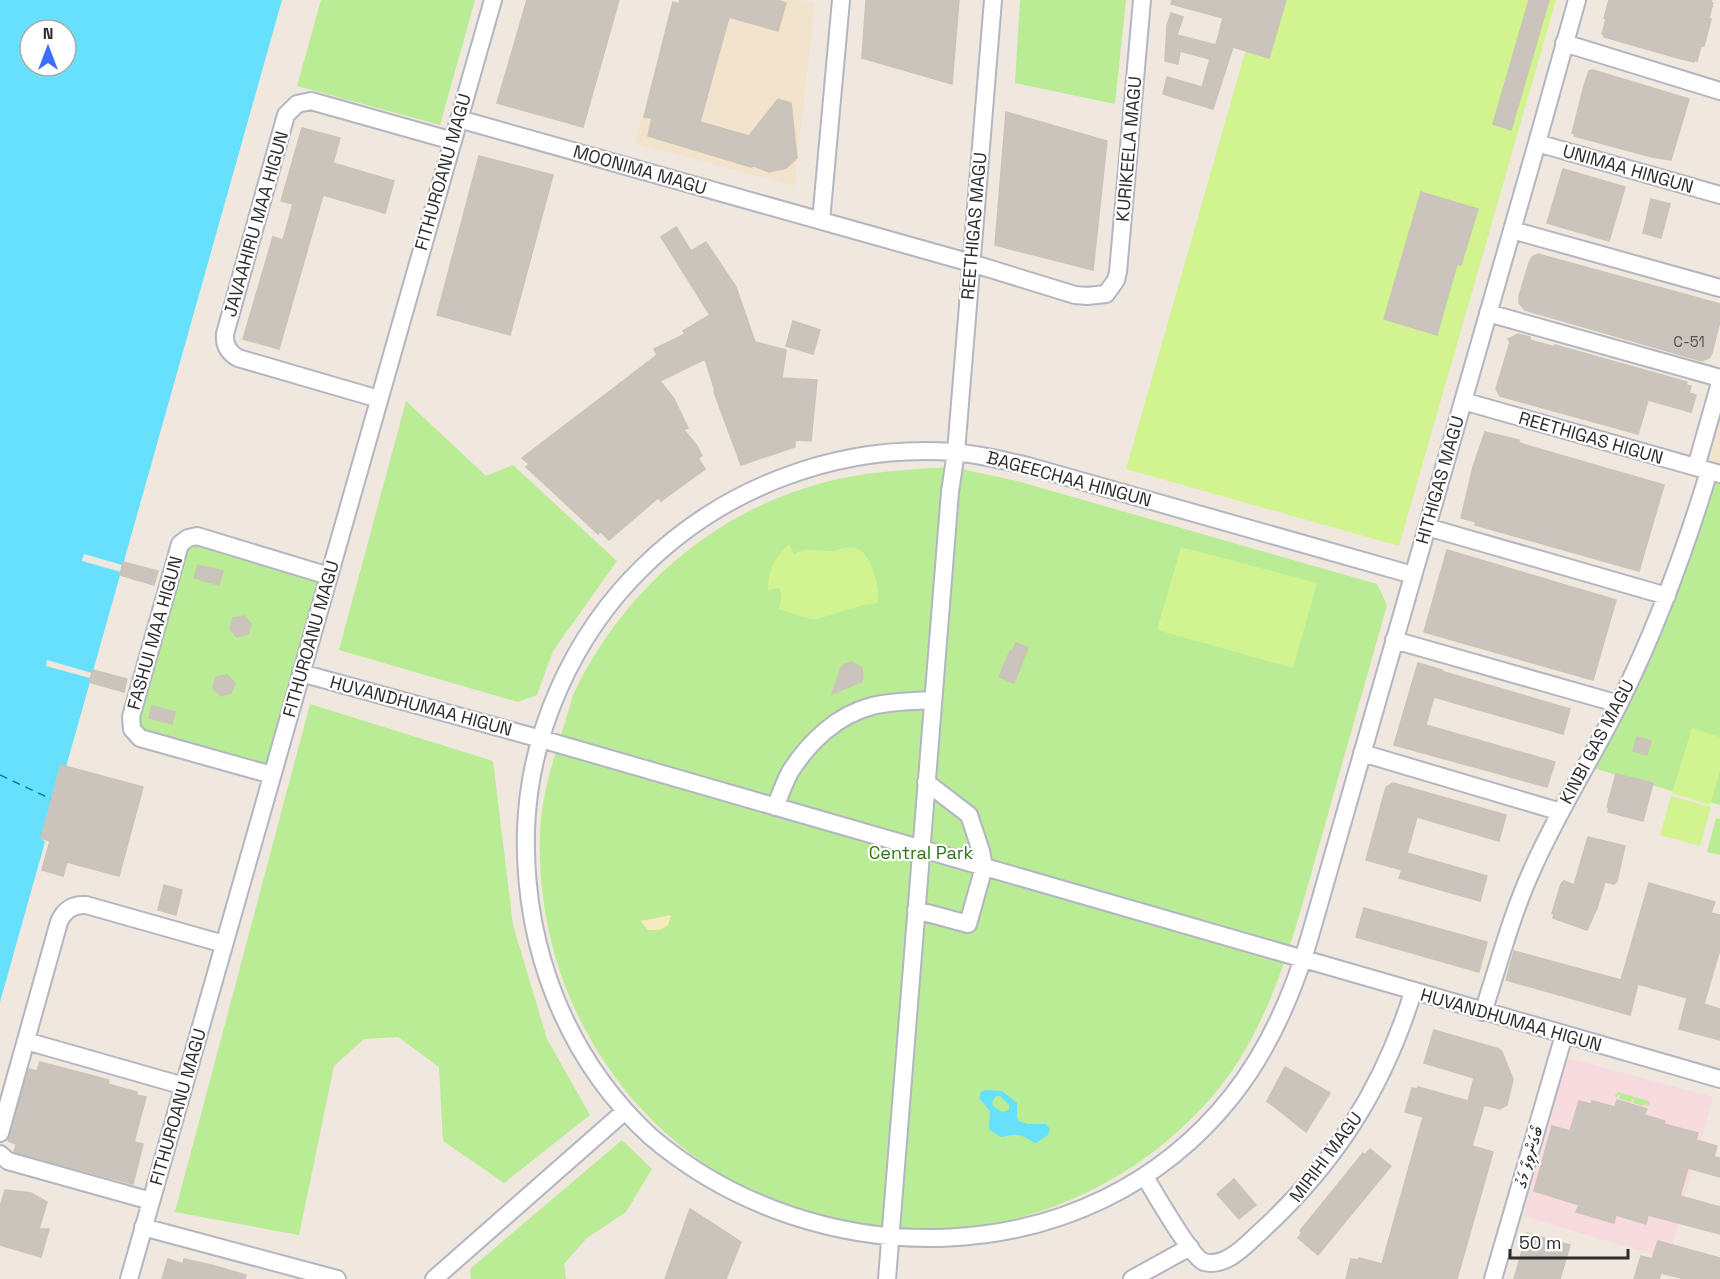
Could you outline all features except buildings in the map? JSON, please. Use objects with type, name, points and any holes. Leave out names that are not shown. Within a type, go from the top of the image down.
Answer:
[{"type":"street","name":"FITHUROANU MAGU","points":[[129,1279],[493,0]]},
{"type":"street","points":[[821,221],[841,0]]},
{"type":"street","name":"REETHIGAS MAGU","points":[[890,1243],[950,492],[956,452],[993,0]]},
{"type":"street","name":"KURIKEELA MAGU","points":[[1106,294],[1116,280],[1118,272],[1142,0]]},
{"type":"street","name":"HITHIGAS MAGU","points":[[1303,960],[1577,0]]},
{"type":"street","points":[[1564,44],[1720,91]]},
{"type":"street","name":"JAVAAHIRU MAA HIGUN","points":[[379,399],[238,358],[230,352],[226,345],[225,334],[283,127],[291,109],[300,102],[311,101],[453,141]]},
{"type":"street","name":"MOONIMA MAGU","points":[[459,119],[971,263],[1075,295],[1106,294]]},
{"type":"street","name":"UNIMAA HINGUN","points":[[1537,143],[1720,195]]},
{"type":"street","points":[[1512,230],[1720,288]]},
{"type":"street","points":[[1488,313],[1720,378]]},
{"type":"street","name":"KINBI GAS MAGU","points":[[1483,1012],[1518,903],[1540,852],[1619,704],[1646,647],[1681,560],[1708,471],[1720,383]]},
{"type":"street","name":"REETHIGAS HIGUN","points":[[1463,401],[1708,471]]},
{"type":"street","name":"BAGEECHAA HINGUN","points":[[1303,960],[1274,1032],[1246,1078],[1192,1139],[1145,1177],[1079,1212],[1028,1230],[975,1241],[948,1244],[890,1243],[840,1236],[813,1229],[762,1211],[733,1196],[692,1171],[668,1152],[626,1111],[598,1077],[568,1029],[539,953],[529,901],[525,854],[530,792],[541,739],[559,688],[573,659],[600,616],[654,556],[697,522],[744,494],[820,465],[874,454],[956,452],[1028,465],[1413,575]]},
{"type":"street","points":[[1427,527],[1667,596]]},
{"type":"street","name":"FASHUI MAA HIGUN","points":[[272,775],[140,738],[132,729],[131,717],[177,556],[183,540],[197,536],[329,576]]},
{"type":"street","points":[[1394,640],[1619,704]]},
{"type":"street","name":"HUVANDHUMAA HIGUN","points":[[301,673],[541,739],[1720,1079]]},
{"type":"street","points":[[775,807],[789,774],[799,759],[824,732],[838,721],[871,706],[933,700]]},
{"type":"street","points":[[1362,753],[1561,812]]},
{"type":"street","points":[[916,909],[968,924],[984,867],[969,815],[926,783]]},
{"type":"street","points":[[0,1133],[62,915],[71,908],[86,905],[224,944]]},
{"type":"street","name":"MIRIHI MAGU","points":[[1145,1177],[1201,1261],[1218,1263],[1226,1260],[1272,1222],[1304,1189],[1336,1150],[1368,1099],[1391,1054],[1413,992]]},
{"type":"street","name":"ބޯގަންވިލާ މަގު","points":[[1493,1279],[1564,1035]]},
{"type":"street","points":[[26,1041],[184,1086]]},
{"type":"street","points":[[434,1279],[626,1111]]},
{"type":"street","points":[[0,1154],[8,1161],[151,1201]]},
{"type":"street","points":[[144,1227],[337,1279]]},
{"type":"street","points":[[887,1279],[890,1243]]},
{"type":"street","points":[[1132,1279],[1190,1247]]},
{"type":"shaded area","points":[[674,0],[802,0],[815,4],[794,186],[635,143]]},
{"type":"shaded area","points":[[1720,407],[1720,465],[1705,461]]},
{"type":"shaded area","points":[[1567,1058],[1713,1097],[1668,1259],[1523,1216]]},
{"type":"green space","points":[[321,0],[475,0],[440,125],[297,86]]},
{"type":"green space","points":[[1020,0],[1126,0],[1115,104],[1015,83]]},
{"type":"green space","points":[[1260,0],[1556,0],[1399,546],[1126,469]]},
{"type":"green space","points":[[406,401],[486,476],[513,465],[617,561],[553,651],[537,695],[518,702],[339,650]]},
{"type":"green space","name":"Central Park","points":[[952,467],[1017,481],[1377,584],[1387,605],[1293,937],[1281,972],[1252,1038],[1233,1069],[1211,1098],[1183,1127],[1152,1153],[1120,1175],[1086,1193],[1012,1220],[973,1228],[889,1234],[812,1214],[732,1181],[691,1154],[660,1128],[632,1098],[607,1066],[586,1032],[555,957],[542,889],[541,818],[549,777],[573,695],[595,655],[620,618],[682,555],[719,529],[758,507],[799,490],[843,478]]},
{"type":"green space","points":[[1709,471],[1720,474],[1720,805],[1586,766],[1606,731]]},
{"type":"green space","points":[[183,541],[329,576],[272,775],[140,738],[131,717]]},
{"type":"green space","points":[[789,544],[794,554],[808,550],[831,551],[850,547],[863,552],[877,582],[877,603],[814,620],[778,609],[781,594],[779,588],[768,590],[769,576],[776,559]]},
{"type":"green space","points":[[1181,547],[1317,583],[1293,668],[1157,630]]},
{"type":"green space","points":[[310,704],[493,761],[513,925],[547,1039],[590,1115],[504,1183],[443,1141],[439,1067],[398,1037],[364,1039],[334,1066],[299,1235],[175,1212]]},
{"type":"green space","points":[[1692,728],[1720,737],[1720,771],[1710,805],[1672,793]]},
{"type":"green space","points":[[1671,796],[1711,807],[1700,846],[1660,835]]},
{"type":"green space","points":[[1716,818],[1720,819],[1720,855],[1707,852]]},
{"type":"green space","points":[[1618,1092],[1649,1101],[1650,1104],[1646,1107],[1647,1103],[1643,1106],[1633,1103],[1634,1099],[1631,1102],[1619,1099],[1620,1095],[1618,1094],[1617,1098],[1615,1095]]},
{"type":"green space","points":[[622,1140],[652,1169],[626,1212],[587,1238],[564,1264],[566,1279],[471,1279],[470,1269]]},
{"type":"sand","points":[[671,915],[668,925],[660,930],[648,930],[641,921]]},
{"type":"water","points":[[0,0],[282,0],[66,767],[60,766],[41,838],[45,842],[0,1002]]},
{"type":"water","points":[[985,1090],[1002,1091],[1017,1103],[1019,1121],[1028,1124],[1046,1124],[1050,1129],[1048,1135],[1036,1143],[1020,1135],[1003,1137],[998,1135],[989,1129],[990,1111],[979,1098],[981,1092]],"holes":[[[996,1096],[1000,1096],[1009,1105],[1009,1110],[1002,1112],[993,1106],[992,1102]]]},
{"type":"pier","points":[[84,554],[122,565],[121,572],[82,561]]},
{"type":"pier","points":[[47,660],[92,673],[90,678],[46,666]]},
{"type":"ferry route","points":[[0,775],[51,799]]}]
